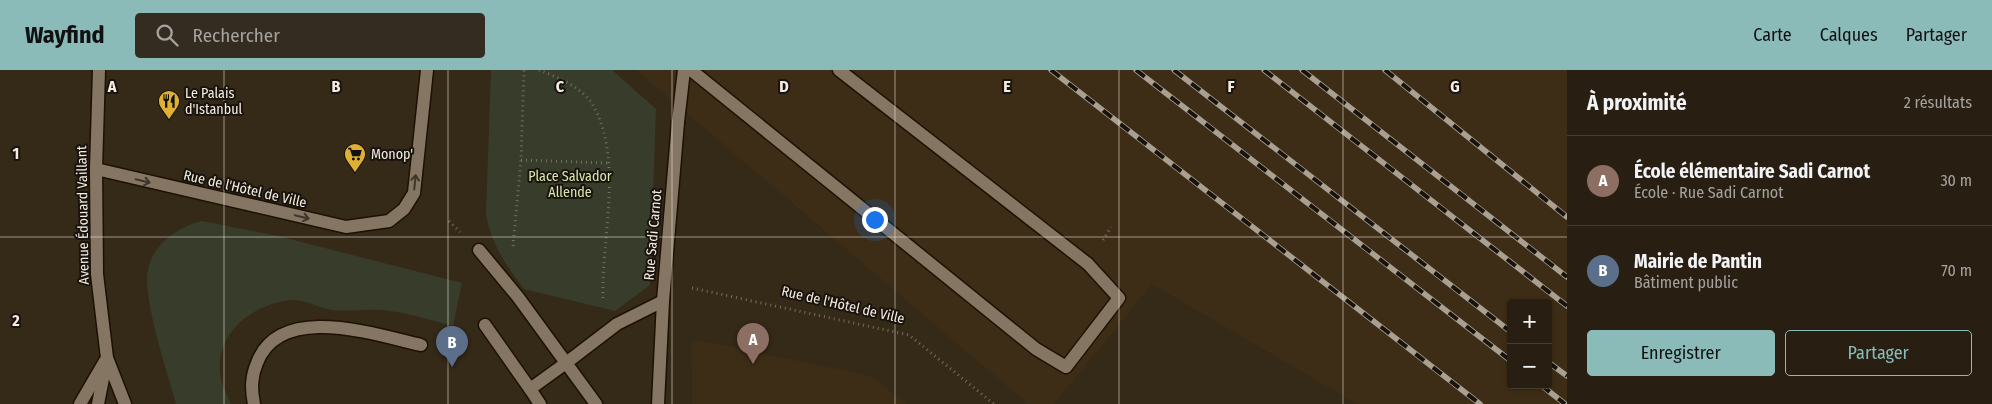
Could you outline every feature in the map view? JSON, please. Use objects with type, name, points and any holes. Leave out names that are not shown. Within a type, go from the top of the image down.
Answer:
[{"type":"street","name":"Avenue Édouard Vaillant","points":[[99,70],[96,169],[97,274],[107,358],[125,404]]},
{"type":"street","name":"Rue de l'Hôtel de Ville","points":[[96,169],[346,227],[389,221],[404,209],[414,193],[427,70]]},
{"type":"street","name":"Rue Sadi Carnot","points":[[658,404],[664,283],[684,70]]},
{"type":"street","points":[[691,70],[1036,349],[1066,367],[1119,298],[1088,264],[839,70]]},
{"type":"street","points":[[479,250],[596,404]]},
{"type":"street","points":[[530,389],[617,324],[663,301]]},
{"type":"street","points":[[485,325],[540,404]]},
{"type":"street","points":[[254,404],[251,390],[254,370],[261,352],[275,339],[292,331],[308,327],[327,327],[375,333],[421,345]]},
{"type":"street","name":"Avenue Édouard Vaillant","points":[[98,404],[107,358]]},
{"type":"street","points":[[80,404],[107,358]]},
{"type":"path","points":[[496,270],[511,257],[521,160],[524,70]]},
{"type":"path","points":[[539,70],[561,79],[579,91],[594,107],[604,135],[607,163],[603,297],[607,332]]},
{"type":"path","points":[[521,160],[607,163]]},
{"type":"path","name":"Rue de l'Hôtel de Ville","points":[[664,283],[909,335],[994,404]]},
{"type":"shaded area","points":[[636,70],[1567,70],[1567,404],[1357,404],[1152,284],[1054,404],[1028,404]]},
{"type":"shaded area","points":[[698,340],[871,376],[906,404],[692,404],[691,344]]},
{"type":"green space","name":"Place Salvador Allende","points":[[491,70],[612,70],[656,109],[650,285],[615,311],[524,289],[495,245],[486,214]]},
{"type":"green space","points":[[202,221],[278,236],[462,283],[453,326],[390,311],[333,310],[298,300],[277,303],[249,315],[237,325],[228,337],[222,351],[220,366],[222,383],[231,404],[176,404],[151,314],[147,279],[152,258],[163,243],[177,231]]},
{"type":"railway","points":[[1051,70],[1480,404]]},
{"type":"railway","points":[[1136,70],[1507,358]]},
{"type":"railway","points":[[1174,70],[1507,329]]},
{"type":"railway","points":[[1264,70],[1567,306]]},
{"type":"railway","points":[[1302,70],[1567,277]]},
{"type":"railway","points":[[1385,70],[1567,217]]},
{"type":"railway","points":[[1552,365],[1567,376]]},
{"type":"railway","points":[[1546,389],[1565,404]]},
{"type":"place","name":"Le Palais d'Istanbul","points":[[169,120]]},
{"type":"place","name":"Monop'","points":[[355,173]]},
{"type":"place","name":"École élémentaire Sadi Carnot","points":[[753,364]]},
{"type":"place","name":"Mairie de Pantin","points":[[452,367]]}]
